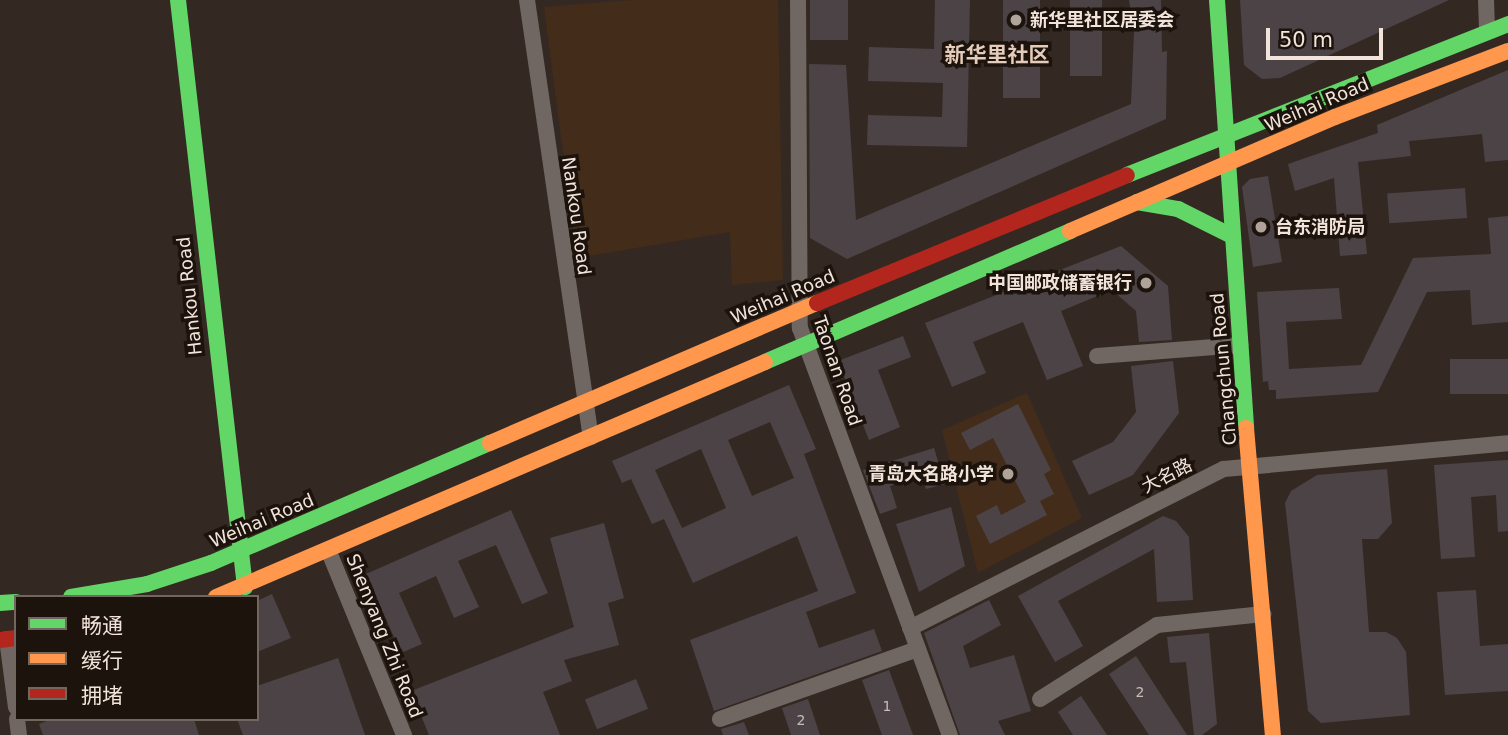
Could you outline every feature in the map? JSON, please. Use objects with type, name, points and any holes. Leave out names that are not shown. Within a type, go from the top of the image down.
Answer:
[{"type":"main road","name":"Hankou Road","points":[[178,0],[237,552],[244,587]]},
{"type":"main road","name":"Changchun Road","points":[[1217,0],[1224,136],[1273,735]]},
{"type":"main road","name":"Weihai Road","points":[[83,595],[147,584],[237,552],[797,311],[1224,136],[1508,24]]},
{"type":"main road","name":"Weihai Road","points":[[222,595],[329,552],[1227,164],[1508,51]]},
{"type":"main road","points":[[1138,202],[1178,209],[1232,236]]},
{"type":"street","name":"Nankou Road","points":[[527,0],[583,403],[591,437]]},
{"type":"street","name":"Taonan Road","points":[[798,0],[797,311],[806,346],[950,735]]},
{"type":"street","points":[[1486,0],[1488,30]]},
{"type":"street","points":[[1097,356],[1241,345]]},
{"type":"street","name":"大名路","points":[[910,628],[1224,469],[1508,443]]},
{"type":"street","name":"Shenyang Zhi Road","points":[[329,552],[404,735]]},
{"type":"street","points":[[1040,699],[1157,625],[1263,614]]},
{"type":"street","points":[[7,639],[14,692]]},
{"type":"street","points":[[720,719],[918,649]]},
{"type":"shaded area","points":[[633,0],[778,0],[783,280],[732,285],[730,232],[577,258],[544,7]]},
{"type":"shaded area","name":"青岛大名路小学","points":[[1027,393],[1082,518],[978,573],[942,430]]},
{"type":"building","points":[[810,0],[848,0],[848,40],[810,40]]},
{"type":"building","points":[[935,0],[970,0],[967,147],[867,145],[868,115],[942,117],[943,83],[868,81],[869,47],[934,49]]},
{"type":"building","points":[[1003,0],[1040,0],[1040,98],[1003,98]]},
{"type":"building","points":[[1070,0],[1102,0],[1102,76],[1070,76]]},
{"type":"building","points":[[1129,0],[1161,0],[1162,52],[1167,51],[1166,119],[847,259],[810,238],[809,64],[846,65],[856,220],[1131,104],[1134,32]]},
{"type":"building","points":[[1240,0],[1449,0],[1280,78],[1262,79],[1244,65]]},
{"type":"building","points":[[1508,70],[1508,160],[1485,162],[1482,134],[1409,141],[1411,156],[1358,162],[1367,254],[1340,256],[1334,178],[1295,191],[1288,164],[1378,133],[1377,125]]},
{"type":"building","name":"台东消防局","points":[[1268,176],[1282,262],[1253,267],[1242,187],[1250,179]]},
{"type":"building","points":[[1465,188],[1467,218],[1389,223],[1387,193]]},
{"type":"building","points":[[1508,216],[1508,322],[1472,325],[1470,290],[1427,292],[1378,392],[1276,399],[1276,390],[1269,390],[1268,381],[1263,382],[1257,292],[1339,288],[1342,319],[1286,322],[1289,369],[1361,365],[1413,258],[1491,254],[1488,218]]},
{"type":"building","points":[[1121,246],[1168,286],[1172,340],[1139,342],[1136,311],[1112,290],[1061,311],[1083,366],[1047,380],[1023,322],[973,342],[986,373],[952,387],[925,323]]},
{"type":"building","points":[[903,336],[911,357],[878,370],[900,427],[869,440],[838,361]]},
{"type":"building","points":[[1450,359],[1508,359],[1508,394],[1450,394]]},
{"type":"building","points":[[1173,361],[1179,413],[1133,475],[1089,495],[1072,461],[1113,442],[1136,412],[1131,366]]},
{"type":"building","points":[[789,385],[816,449],[804,454],[856,593],[806,612],[819,648],[874,629],[882,651],[714,711],[690,640],[818,591],[797,536],[693,583],[664,519],[652,524],[631,479],[622,483],[612,461]],"holes":[[[770,422],[794,478],[752,496],[728,440]],[[701,449],[726,508],[682,528],[655,470]]]},
{"type":"building","points":[[1018,404],[1051,470],[1044,474],[1054,494],[1040,501],[1047,515],[990,544],[976,516],[997,505],[1001,515],[1026,502],[993,438],[970,450],[961,433]]},
{"type":"building","points":[[934,448],[945,484],[926,489],[921,476],[890,486],[897,508],[880,514],[863,470]]},
{"type":"building","points":[[1508,460],[1508,531],[1498,532],[1496,495],[1471,497],[1475,557],[1441,559],[1434,465]]},
{"type":"building","points":[[1387,469],[1392,523],[1378,539],[1362,539],[1369,632],[1386,632],[1397,638],[1406,652],[1410,715],[1321,723],[1308,711],[1285,503],[1291,491],[1317,475]]},
{"type":"building","points":[[951,507],[965,566],[919,592],[896,524]]},
{"type":"building","points":[[511,510],[548,593],[522,604],[496,545],[458,561],[479,607],[454,618],[436,576],[399,593],[422,644],[401,653],[366,574]]},
{"type":"building","points":[[1163,516],[1176,521],[1189,537],[1193,600],[1157,602],[1154,549],[1058,601],[1083,646],[1055,662],[1018,596]]},
{"type":"building","points":[[604,523],[624,598],[608,603],[619,645],[564,660],[572,681],[543,692],[560,735],[429,735],[411,691],[574,627],[550,538]]},
{"type":"building","points":[[1476,590],[1480,646],[1508,644],[1508,691],[1445,695],[1437,592]]},
{"type":"building","points":[[272,594],[291,638],[259,651],[259,600]]},
{"type":"building","points":[[989,600],[1001,625],[963,646],[970,668],[1014,655],[1031,711],[998,721],[1005,735],[960,735],[924,633]]},
{"type":"building","points":[[1209,633],[1217,724],[1202,735],[1194,735],[1186,662],[1170,663],[1167,637]]},
{"type":"building","points":[[1136,656],[1187,735],[1149,735],[1109,674]]},
{"type":"building","points":[[338,658],[365,735],[243,735],[238,721],[259,721],[259,685]]},
{"type":"building","points":[[889,670],[913,735],[882,735],[862,680]]},
{"type":"building","points":[[636,679],[648,709],[597,729],[585,700]]},
{"type":"building","points":[[1081,696],[1107,735],[1073,735],[1058,712]]},
{"type":"building","points":[[808,699],[820,735],[791,735],[782,708]]},
{"type":"building","points":[[47,721],[195,721],[199,735],[43,735],[39,724]]},
{"type":"building","points":[[744,722],[749,735],[723,735],[721,729]]},
{"type":"traffic: fast","points":[[178,0],[245,587]]},
{"type":"traffic: fast","points":[[1217,0],[1246,428]]},
{"type":"traffic: fast","points":[[1127,175],[1508,24]]},
{"type":"traffic: fast","points":[[1137,202],[1178,209],[1232,236]]},
{"type":"traffic: fast","points":[[765,362],[1070,231]]},
{"type":"traffic: fast","points":[[83,595],[147,584],[211,563],[490,443]]},
{"type":"traffic: fast","points":[[0,603],[14,602]]},
{"type":"traffic: slow","points":[[1070,231],[1335,117],[1508,51]]},
{"type":"traffic: slow","points":[[490,443],[817,303]]},
{"type":"traffic: slow","points":[[221,595],[765,362]]},
{"type":"traffic: slow","points":[[1246,428],[1273,735]]},
{"type":"traffic: jam","points":[[817,303],[1127,175]]},
{"type":"traffic: jam","points":[[0,640],[14,638]]},
{"type":"place","name":"新华里社区居委会","points":[[1016,20]]},
{"type":"place","name":"台东消防局","points":[[1261,227]]},
{"type":"place","name":"中国邮政储蓄银行","points":[[1146,283]]},
{"type":"place","name":"青岛大名路小学","points":[[1008,474]]},
{"type":"district","name":"新华里社区","points":[[997,55]]}]
